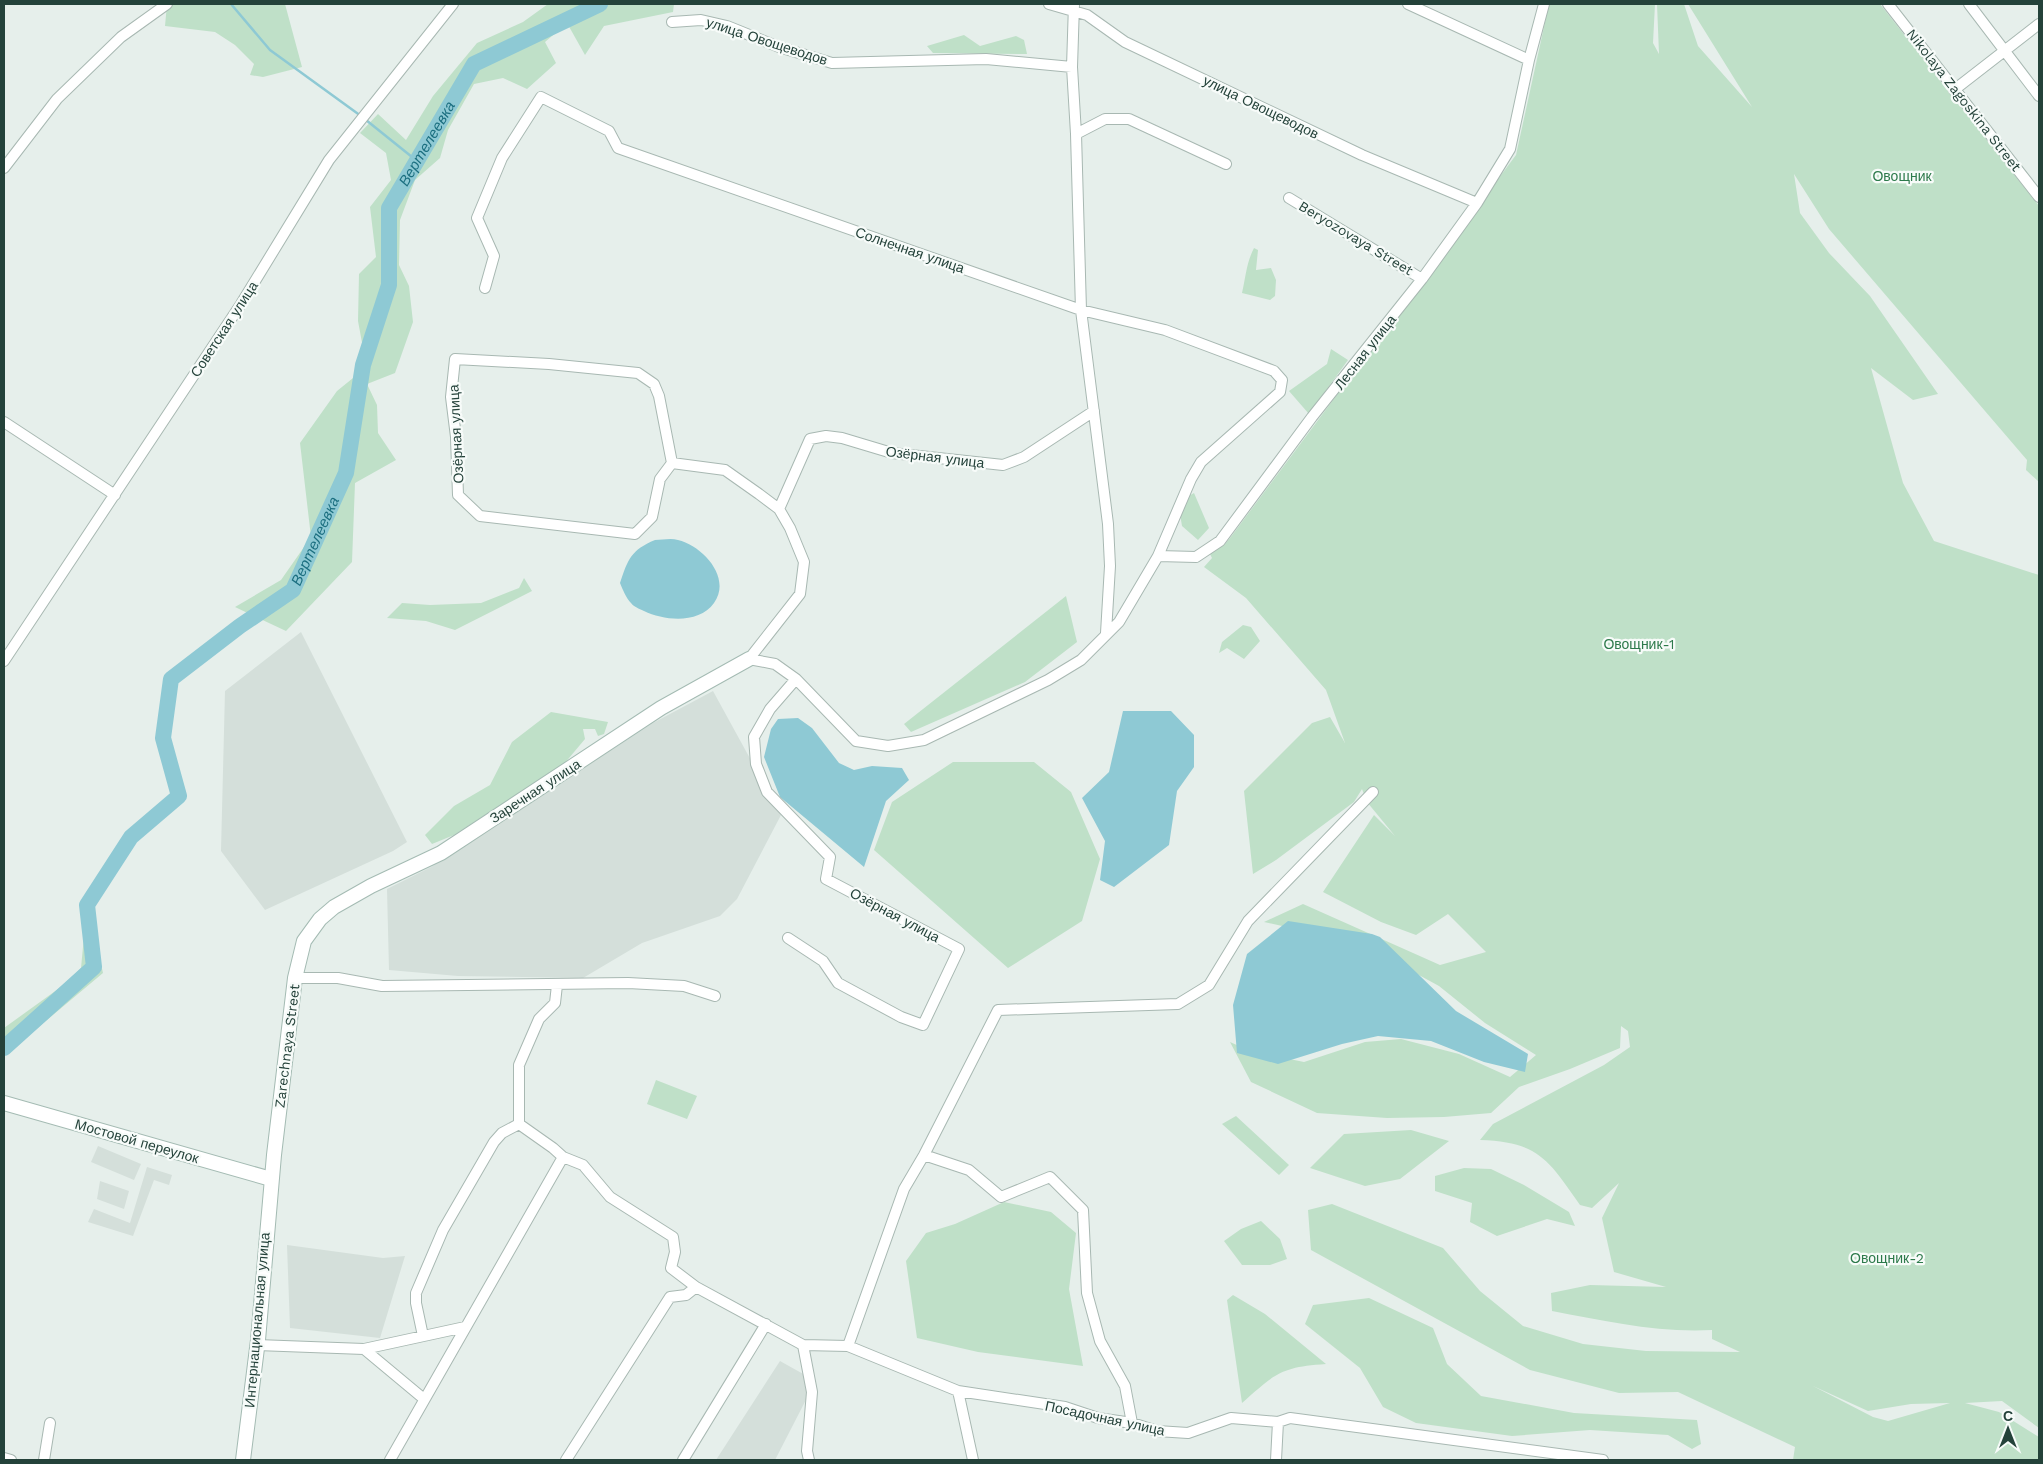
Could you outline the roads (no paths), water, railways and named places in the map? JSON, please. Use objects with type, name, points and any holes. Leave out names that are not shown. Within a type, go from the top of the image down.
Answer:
[{"type":"street","points":[[4,168],[57,99],[121,37],[167,4]]},
{"type":"street","name":"Советская улица","points":[[4,661],[238,308],[329,160],[453,4]]},
{"type":"street","name":"улица Овощеводов","points":[[1049,4],[1073,8],[1087,15],[1125,42],[1354,151],[1477,203]]},
{"type":"street","points":[[1408,4],[1528,60]]},
{"type":"street","name":"Лесная улица","points":[[1158,556],[1196,557],[1220,541],[1312,418],[1360,360],[1422,279],[1477,203],[1510,149],[1528,60],[1544,4]]},
{"type":"street","name":"Nikolaya Zagoskina Street","points":[[1888,4],[2039,197]]},
{"type":"street","points":[[1969,4],[2039,96]]},
{"type":"street","points":[[1073,8],[1072,67],[1076,134],[1081,310],[1108,532],[1110,566],[1106,633]]},
{"type":"street","name":"улица Овощеводов","points":[[672,22],[701,20],[727,26],[779,47],[832,63],[986,59],[1072,67]]},
{"type":"street","points":[[1954,90],[2039,24]]},
{"type":"street","name":"Солнечная улица","points":[[485,288],[494,256],[477,218],[502,158],[541,97],[609,131],[618,148],[1081,310],[1165,330],[1274,371],[1282,380],[1280,392],[1201,462],[1191,479],[1158,556]]},
{"type":"street","points":[[1076,134],[1105,119],[1129,119],[1226,164]]},
{"type":"street","name":"Beryozovaya Street","points":[[1289,198],[1422,279]]},
{"type":"street","name":"Озёрная улица","points":[[455,359],[549,364],[638,374],[654,384],[659,396],[672,463],[660,479],[652,517],[635,534],[480,516],[458,495],[456,437],[451,397],[455,359]]},
{"type":"street","name":"Озёрная улица","points":[[779,509],[810,438],[826,436],[842,438],[892,453],[1003,466],[1024,457],[1094,411]]},
{"type":"street","points":[[4,422],[115,495]]},
{"type":"street","points":[[672,463],[725,470],[779,509],[790,528],[804,562],[800,594],[750,659],[775,664],[796,679],[856,742],[888,746],[924,740],[1048,680],[1081,660],[1119,622],[1158,556]]},
{"type":"street","name":"Заречная улица","points":[[294,978],[304,940],[320,919],[334,907],[371,886],[441,853],[661,708],[750,659]]},
{"type":"street","name":"Озёрная улица","points":[[788,938],[823,961],[838,983],[901,1017],[923,1025],[959,949],[826,879],[830,857],[767,792],[756,764],[754,737],[770,709],[796,679]]},
{"type":"street","points":[[848,1346],[904,1189],[924,1155],[998,1010],[1178,1004],[1209,986],[1248,921],[1373,792]]},
{"type":"street","points":[[294,978],[338,978],[382,986],[628,983],[684,986],[716,996]]},
{"type":"street","name":"Zarechnaya Street","points":[[271,1179],[294,978]]},
{"type":"street","points":[[519,1124],[519,1065],[539,1019],[556,1003],[558,985]]},
{"type":"street","name":"Мостовой переулок","points":[[4,1103],[271,1179]]},
{"type":"street","points":[[390,1460],[563,1157],[519,1124]]},
{"type":"street","points":[[423,1336],[416,1304],[416,1293],[435,1246],[494,1142],[502,1132],[519,1124]]},
{"type":"street","points":[[924,1155],[969,1170],[1001,1198],[1050,1177],[1083,1210],[1087,1293],[1100,1341],[1125,1386],[1132,1423]]},
{"type":"street","name":"Посадочная улица","points":[[563,1157],[583,1164],[610,1197],[672,1238],[675,1252],[670,1268],[696,1287],[803,1345],[848,1346],[958,1391],[1065,1407],[1098,1418],[1132,1423],[1157,1431],[1188,1433],[1231,1418],[1278,1422],[1290,1418],[1320,1420],[1603,1460]]},
{"type":"street","name":"Интернациональная улица","points":[[243,1460],[257,1345],[271,1179]]},
{"type":"street","points":[[566,1460],[670,1297],[686,1295],[696,1287]]},
{"type":"street","points":[[683,1460],[766,1324]]},
{"type":"street","points":[[257,1345],[364,1349],[465,1327]]},
{"type":"street","points":[[803,1345],[812,1392],[807,1451],[809,1460]]},
{"type":"street","points":[[364,1349],[424,1399]]},
{"type":"street","points":[[958,1391],[973,1460]]},
{"type":"street","points":[[1276,1460],[1278,1422]]},
{"type":"street","points":[[44,1460],[50,1423]]},
{"type":"street","points":[[4,1458],[11,1460]]},
{"type":"water","points":[[675,539],[687,543],[697,549],[712,564],[717,574],[719,593],[708,610],[700,615],[681,619],[662,617],[644,611],[629,601],[620,583],[625,568],[635,552],[655,540]]},
{"type":"water","points":[[1123,711],[1171,711],[1194,735],[1194,767],[1177,791],[1169,845],[1114,887],[1100,880],[1105,841],[1082,798],[1109,772]]},
{"type":"water","points":[[798,718],[812,728],[839,763],[854,770],[872,766],[902,768],[909,780],[886,801],[864,867],[780,797],[764,757],[771,729],[778,719]]},
{"type":"water","points":[[1288,921],[1372,934],[1380,937],[1456,1011],[1528,1054],[1525,1072],[1484,1062],[1431,1041],[1378,1036],[1342,1044],[1278,1064],[1237,1053],[1233,1005],[1247,954]]},
{"type":"waterway","points":[[231,4],[270,50],[361,116]]},
{"type":"waterway","name":"Вертелеевка","points":[[4,1048],[94,967],[87,905],[131,837],[179,796],[163,738],[171,679],[240,626],[293,590],[346,473],[363,365],[389,285],[389,208],[474,64],[600,4]]},
{"type":"waterway","points":[[366,120],[417,161]]},
{"type":"park label","name":"Овощник","points":[[1902,176]]},
{"type":"park label","name":"Овощник-1","points":[[1639,644]]},
{"type":"park label","name":"Овощник-2","points":[[1887,1258]]}]
